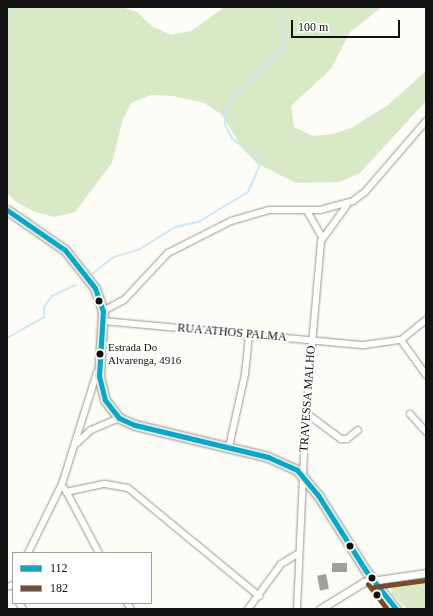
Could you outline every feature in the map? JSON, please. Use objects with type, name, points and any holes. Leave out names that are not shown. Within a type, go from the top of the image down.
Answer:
[{"type":"main road","points":[[7,210],[65,250],[95,288],[103,316],[99,364],[105,400],[119,418],[135,425],[229,447],[284,463],[303,475],[373,580],[396,609]]},
{"type":"street","points":[[307,211],[322,237],[346,205],[365,192],[426,121]]},
{"type":"street","points":[[103,316],[124,300],[168,253],[188,240],[249,214],[269,210],[307,211],[346,205]]},
{"type":"street","name":"TRAVESSA MALHO","points":[[297,609],[306,413],[322,237]]},
{"type":"street","name":"RUA ATHOS PALMA","points":[[103,316],[249,335],[313,341],[364,345],[401,340]]},
{"type":"street","points":[[426,320],[401,340],[426,375]]},
{"type":"street","points":[[229,447],[245,374],[249,335]]},
{"type":"street","points":[[28,552],[62,484],[76,444],[99,364]]},
{"type":"street","points":[[306,413],[341,439],[347,439],[358,430]]},
{"type":"street","points":[[410,414],[426,432]]},
{"type":"street","points":[[76,444],[91,430],[119,418]]},
{"type":"street","points":[[62,484],[98,552]]},
{"type":"street","points":[[66,492],[105,484],[128,488],[259,596]]},
{"type":"street","points":[[248,609],[281,564],[299,553]]},
{"type":"street","points":[[320,609],[355,585],[373,580],[426,573]]},
{"type":"green space","points":[[121,7],[137,12],[153,27],[171,35],[191,31],[225,7],[382,7],[350,32],[331,69],[291,106],[294,127],[313,136],[333,134],[353,127],[388,105],[426,71],[426,101],[359,174],[339,182],[296,183],[258,164],[243,149],[221,114],[204,103],[173,96],[151,95],[131,103],[122,122],[112,163],[75,212],[55,217],[35,212],[16,202],[7,193],[7,8]]},
{"type":"green space","points":[[426,580],[426,609],[407,609],[392,594],[391,588],[396,584]]},
{"type":"building","points":[[332,563],[347,563],[347,572],[332,572]]},
{"type":"building","points":[[326,574],[329,589],[320,590],[317,576]]},
{"type":"waterway","points":[[92,274],[114,257],[140,249],[175,227],[200,221],[248,192],[262,161],[232,138],[225,125],[225,108],[280,51],[284,41],[278,23],[284,7]]},
{"type":"waterway","points":[[7,338],[44,317],[44,307],[52,296],[76,285]]},
{"type":"transit line","name":"112","points":[[7,210],[65,250],[95,288],[103,311],[99,376],[105,400],[119,418],[135,425],[268,457],[297,470],[318,495],[366,571],[396,609]]},
{"type":"transit line","name":"182","points":[[374,587],[426,580]]},
{"type":"transit line","name":"182","points":[[368,584],[387,609]]},
{"type":"place","name":"Estrada Do Alvarenga, 4916","points":[[100,354]]}]
